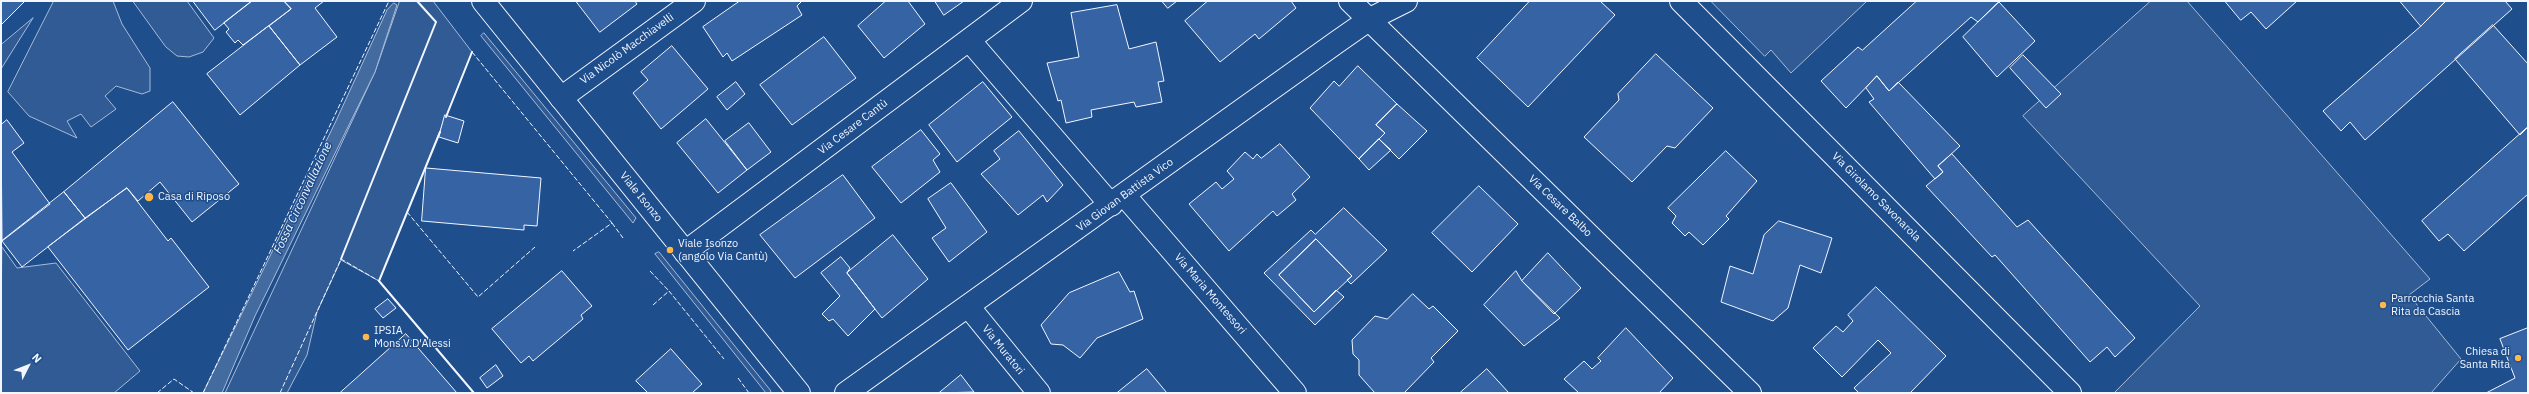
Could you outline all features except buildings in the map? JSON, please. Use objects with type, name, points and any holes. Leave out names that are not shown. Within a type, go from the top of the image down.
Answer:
[{"type":"street","name":"Viale Isonzo","points":[[483,1],[798,393]]},
{"type":"street","name":"Via Nicolò Macchiavelli","points":[[561,98],[694,1]]},
{"type":"street","name":"Via Cesare Cantù","points":[[685,252],[1021,1]]},
{"type":"street","name":"Via Cesare Balbo","points":[[1350,1],[1750,393]]},
{"type":"street","name":"Via Giovan Battista Vico","points":[[846,393],[1370,19],[1406,1]]},
{"type":"street","name":"Via Girolamo Savonarola","points":[[1681,1],[2070,393]]},
{"type":"street","name":"Via Maria Montessori","points":[[969,40],[1295,393]]},
{"type":"street","name":"Via Muratori","points":[[968,306],[1039,393]]},
{"type":"shaded area","points":[[54,1],[113,1],[122,24],[150,68],[150,91],[142,94],[116,86],[105,96],[116,109],[91,127],[81,114],[67,121],[77,138],[29,116],[8,92]]},
{"type":"shaded area","points":[[133,1],[187,1],[214,38],[203,52],[189,57],[177,56],[166,47]]},
{"type":"shaded area","points":[[400,1],[433,1],[472,52],[379,281],[341,260],[317,312],[307,355],[287,393],[225,393],[375,72]]},
{"type":"shaded area","points":[[1711,1],[1867,1],[1791,73],[1771,50],[1765,56]]},
{"type":"shaded area","points":[[2151,1],[2187,1],[2430,279],[2409,295],[2461,359],[2431,393],[2114,393],[2200,306],[2023,116]]},
{"type":"shaded area","points":[[33,18],[1,69],[1,45]]},
{"type":"shaded area","points":[[484,33],[636,218],[633,223],[481,36]]},
{"type":"shaded area","points":[[2,247],[17,268],[56,263],[140,371],[114,393],[1,393]]},
{"type":"shaded area","points":[[659,252],[771,391],[770,393],[766,393],[655,254]]},
{"type":"water","name":"Fossa Circonvallazione","points":[[394,3],[397,5],[375,72],[255,316],[222,393],[203,393],[335,123],[387,10]]},
{"type":"fence","points":[[203,393],[389,1]]},
{"type":"fence","points":[[472,52],[612,223],[573,251]]},
{"type":"fence","points":[[407,212],[478,297],[535,247]]},
{"type":"fence","points":[[612,223],[623,238]]},
{"type":"fence","points":[[280,393],[341,259],[379,281]]},
{"type":"fence","points":[[650,271],[669,291]]},
{"type":"fence","points":[[653,305],[669,291],[724,359]]},
{"type":"fence","points":[[738,378],[749,393]]},
{"type":"fence","points":[[157,393],[174,379],[194,393]]},
{"type":"wall","points":[[341,259],[436,22],[417,1]]},
{"type":"wall","points":[[446,117],[472,52]]},
{"type":"wall","points":[[440,132],[379,281],[474,393]]},
{"type":"place","name":"Casa di Riposo","points":[[149,197]]},
{"type":"place","name":"Viale Isonzo (angolo Via Cantù)","points":[[670,250]]},
{"type":"place","name":"Parrocchia Santa Rita da Cascia","points":[[2383,305]]},
{"type":"place","name":"IPSIA Mons.V.D'Alessi","points":[[366,337]]},
{"type":"place","name":"Chiesa di Santa Rita","points":[[2518,358]]}]
